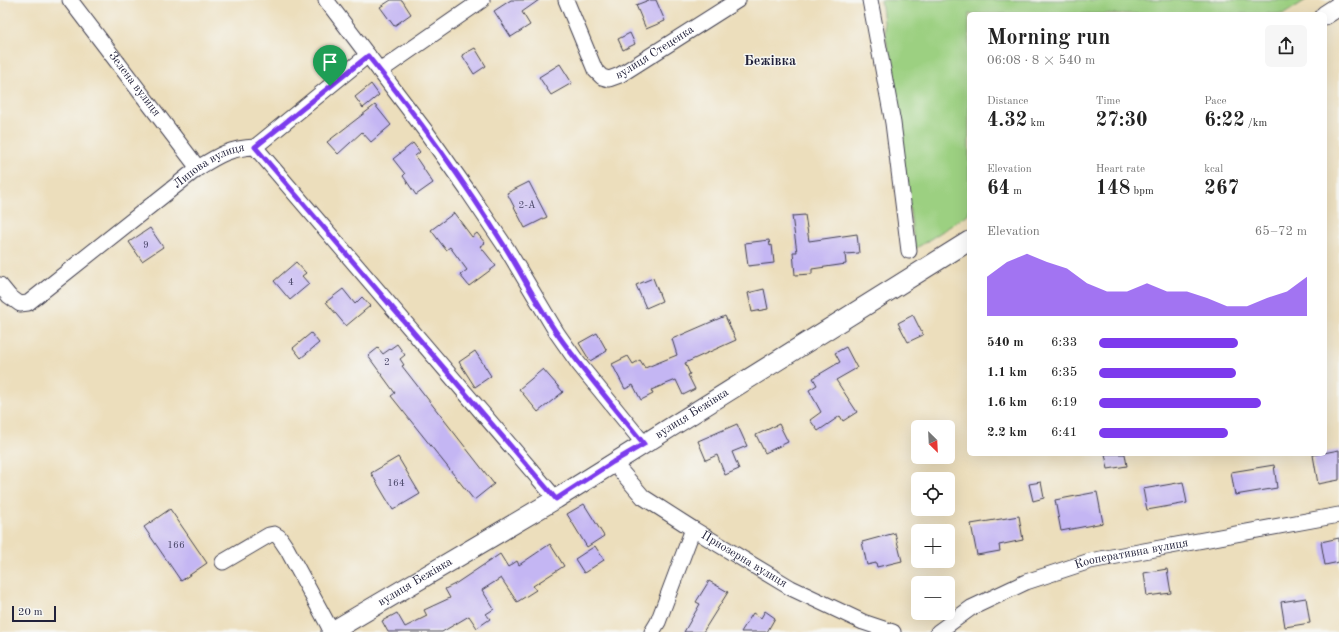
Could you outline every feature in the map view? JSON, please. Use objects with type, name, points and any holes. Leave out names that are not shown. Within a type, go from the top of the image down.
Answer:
[{"type":"main road","points":[[1327,14],[1339,6]]},
{"type":"main road","name":"вулиця Бежівка","points":[[332,632],[556,499],[967,242]]},
{"type":"street","name":"Зелена вулиця","points":[[70,0],[198,168]]},
{"type":"street","points":[[326,0],[427,133],[468,191],[557,333],[578,363],[644,444]]},
{"type":"street","points":[[380,71],[482,0]]},
{"type":"street","name":"вулиця Стеценка","points":[[566,0],[595,70],[602,77],[609,80],[620,75],[738,0]]},
{"type":"street","points":[[870,0],[893,123],[909,251]]},
{"type":"street","points":[[255,147],[368,56]]},
{"type":"street","name":"Липова вулиця","points":[[3,293],[20,304],[28,303],[198,168],[222,154],[240,148],[255,147],[556,499]]},
{"type":"street","name":"Приозерна вулиця","points":[[613,462],[644,497],[693,529],[791,588],[863,622],[893,632]]},
{"type":"street","name":"Кооперативна вулиця","points":[[938,632],[972,608],[1026,582],[1090,561],[1339,515]]},
{"type":"street","points":[[652,632],[658,622],[693,529]]},
{"type":"street","points":[[223,562],[269,535],[274,534],[279,537],[332,632]]},
{"type":"green space","points":[[881,0],[1306,0],[1287,12],[967,12],[967,215],[915,249]]},
{"type":"building","points":[[391,0],[402,0],[411,14],[394,26],[380,7]]},
{"type":"building","points":[[511,0],[539,0],[522,12],[530,25],[511,37],[494,11]]},
{"type":"building","points":[[649,0],[656,0],[665,21],[646,29],[636,5]]},
{"type":"building","points":[[630,33],[635,44],[623,50],[618,39]]},
{"type":"building","points":[[475,48],[486,66],[474,74],[462,55]]},
{"type":"building","points":[[560,64],[572,83],[551,95],[539,77]]},
{"type":"building","points":[[371,84],[379,95],[363,108],[355,97]]},
{"type":"building","points":[[375,105],[391,125],[371,142],[362,132],[338,154],[327,142]]},
{"type":"building","points":[[413,143],[420,152],[415,156],[433,183],[416,195],[403,176],[405,174],[393,159]]},
{"type":"building","points":[[529,182],[547,217],[525,228],[507,193]]},
{"type":"building","points":[[454,213],[472,237],[477,233],[485,243],[480,246],[496,266],[469,286],[460,275],[467,270],[450,247],[446,250],[431,230]]},
{"type":"building","points":[[805,215],[809,241],[857,234],[859,253],[845,254],[846,264],[812,269],[812,274],[795,275],[793,252],[797,252],[792,216]]},
{"type":"building","points":[[150,228],[163,247],[142,261],[129,242]]},
{"type":"building","points":[[769,240],[770,246],[772,245],[774,263],[748,266],[745,243]]},
{"type":"building","points":[[296,262],[306,273],[302,276],[309,284],[290,300],[274,281]]},
{"type":"building","points":[[653,278],[662,301],[646,308],[636,285]]},
{"type":"building","points":[[343,289],[355,304],[362,297],[370,306],[346,326],[326,302]]},
{"type":"building","points":[[764,289],[768,309],[752,312],[748,293]]},
{"type":"building","points":[[913,315],[923,335],[908,342],[898,323]]},
{"type":"building","points":[[725,316],[736,340],[685,363],[690,374],[688,375],[695,389],[683,395],[676,380],[651,390],[653,394],[641,400],[633,385],[625,389],[612,364],[628,356],[633,364],[640,360],[645,368],[677,355],[672,339]]},
{"type":"building","points":[[311,333],[319,343],[301,358],[293,348]]},
{"type":"building","points":[[597,333],[607,351],[590,361],[579,343]]},
{"type":"building","points":[[397,344],[405,355],[400,359],[404,365],[402,366],[494,484],[474,500],[391,396],[395,393],[368,356],[378,348],[383,354]]},
{"type":"building","points":[[846,347],[857,368],[836,380],[857,412],[843,421],[840,416],[818,431],[810,420],[821,412],[809,390],[817,385],[813,378],[840,362],[835,353]]},
{"type":"building","points":[[475,351],[491,376],[475,387],[459,362]]},
{"type":"building","points":[[543,369],[563,392],[538,412],[519,389]]},
{"type":"building","points":[[737,424],[747,446],[732,452],[739,469],[725,475],[717,455],[706,460],[698,441]]},
{"type":"building","points":[[779,424],[788,442],[765,453],[756,435]]},
{"type":"building","points":[[1339,450],[1339,480],[1318,484],[1313,456],[1327,456],[1327,452]]},
{"type":"building","points":[[1105,456],[1125,456],[1127,466],[1108,469]]},
{"type":"building","points":[[398,457],[420,494],[393,510],[371,473]]},
{"type":"building","points":[[1274,465],[1277,488],[1235,495],[1231,472]]},
{"type":"building","points":[[1041,482],[1044,498],[1033,501],[1029,484]]},
{"type":"building","points":[[1183,482],[1187,503],[1147,510],[1143,489]]},
{"type":"building","points":[[1097,492],[1103,523],[1061,531],[1055,500]]},
{"type":"building","points":[[584,504],[604,536],[587,547],[567,514]]},
{"type":"building","points":[[170,509],[207,563],[181,581],[144,527]]},
{"type":"building","points":[[1019,516],[1023,540],[999,545],[1000,551],[977,555],[971,524]]},
{"type":"building","points":[[895,533],[902,561],[877,567],[876,563],[867,565],[862,542]]},
{"type":"building","points":[[1339,538],[1339,562],[1325,565],[1321,542]]},
{"type":"building","points":[[550,544],[564,566],[533,586],[536,590],[517,602],[501,578],[482,590],[494,609],[486,614],[490,619],[477,628],[469,616],[442,632],[388,632],[382,621],[397,613],[405,627],[427,616],[424,610],[450,598],[445,589],[500,554],[508,567],[517,561],[519,565]]},
{"type":"building","points":[[595,546],[604,560],[584,573],[575,559]]},
{"type":"building","points":[[1167,569],[1171,593],[1147,596],[1144,573]]},
{"type":"building","points":[[709,581],[728,592],[703,632],[684,632],[700,604],[696,602]]},
{"type":"building","points":[[1306,598],[1310,623],[1285,627],[1281,602]]},
{"type":"building","points":[[765,611],[775,618],[767,632],[741,632],[753,613],[761,618]]},
{"type":"district","name":"Бежівка","points":[[770,61]]},
{"type":"route","points":[[368,56],[427,133],[468,191],[557,333],[578,363],[644,444],[556,499],[255,147],[330,86],[368,56]]}]
